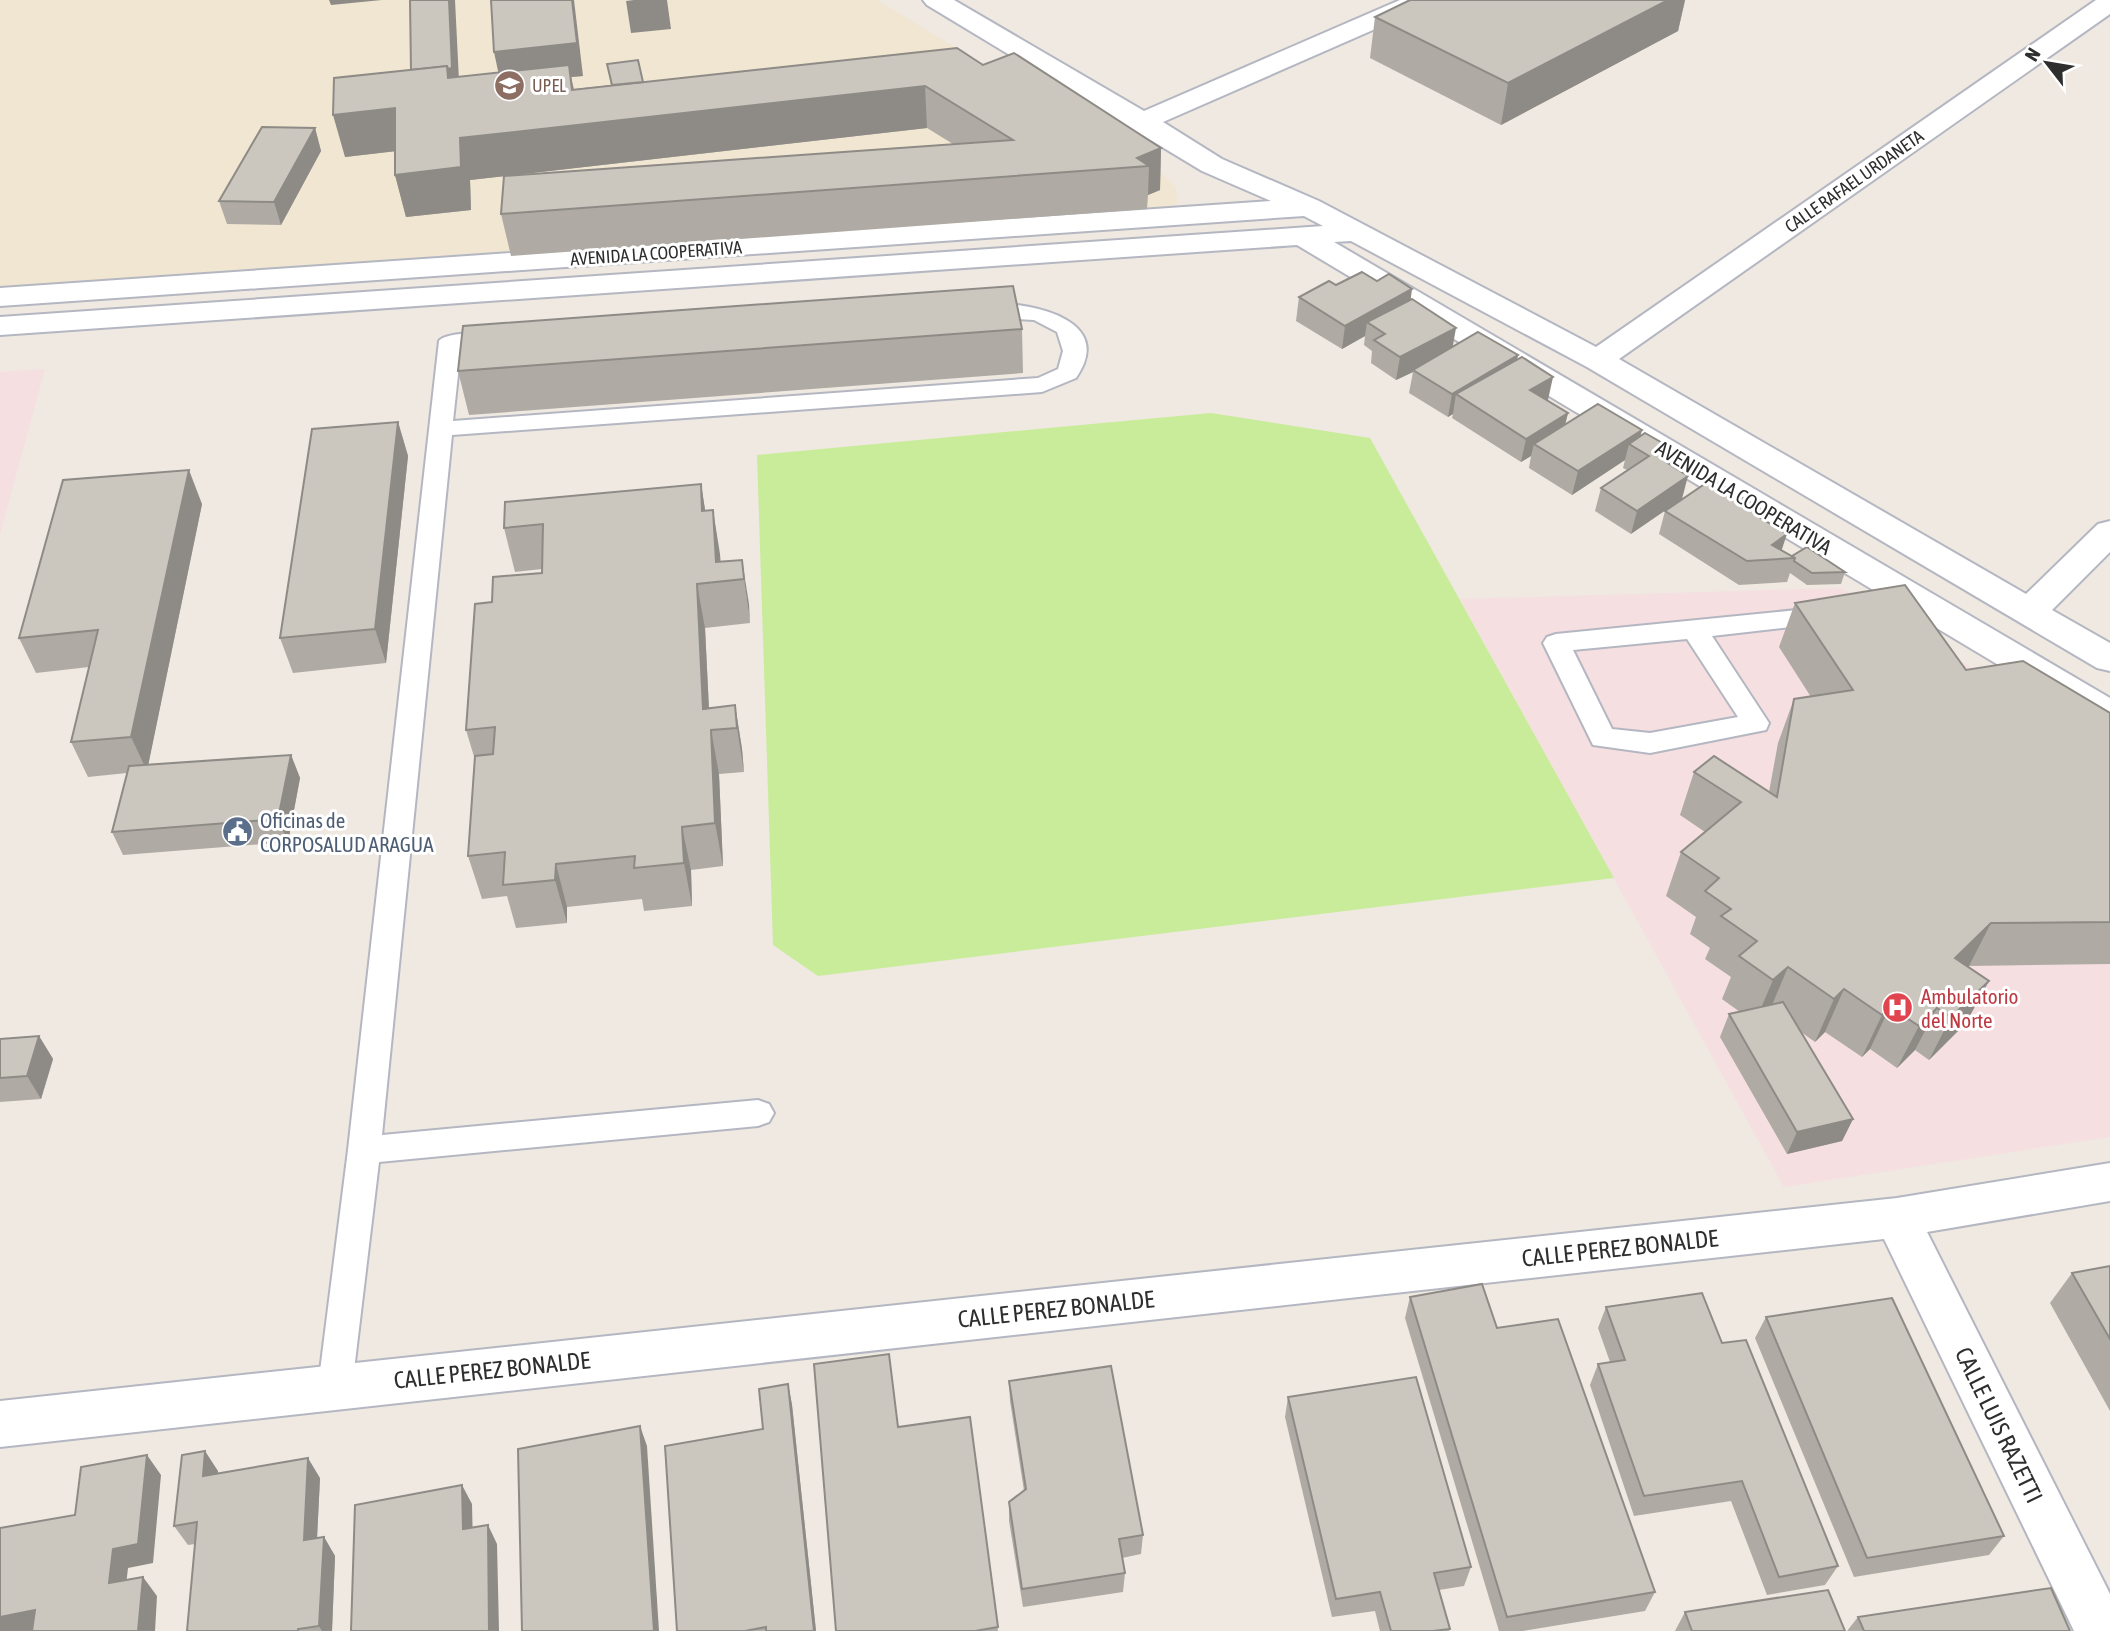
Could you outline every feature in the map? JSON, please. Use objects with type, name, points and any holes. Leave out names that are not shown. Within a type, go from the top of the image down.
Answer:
[{"type":"street","name":"AVENIDA LA COOPERATIVA","points":[[936,0],[1143,121],[1908,594],[2110,715]]},
{"type":"street","points":[[1143,121],[1421,0]]},
{"type":"street","name":"CALLE RAFAEL URDANETA","points":[[1598,360],[2110,2]]},
{"type":"street","points":[[1212,165],[1259,212]]},
{"type":"street","name":"AVENIDA LA COOPERATIVA","points":[[0,297],[1259,212],[1357,232],[1598,360],[2110,659]]},
{"type":"street","name":"AVENIDA LA COOPERATIVA","points":[[0,326],[1308,222]]},
{"type":"street","points":[[2029,611],[2110,532]]},
{"type":"street","name":"CALLE PEREZ BONALDE","points":[[0,1424],[1897,1218],[2110,1181]]},
{"type":"street","name":"CALLE LUIS RAZETTI","points":[[1897,1218],[2101,1631]]},
{"type":"lane","points":[[440,429],[1042,385],[1068,373],[1075,349],[1067,328],[1048,316],[999,309],[962,311]]},
{"type":"lane","points":[[335,1387],[364,1150],[450,341],[527,339]]},
{"type":"lane","points":[[1879,609],[1908,594]]},
{"type":"lane","points":[[1695,630],[1756,723],[1650,743],[1603,738],[1556,643],[1853,612]]},
{"type":"lane","points":[[364,1150],[758,1113]]},
{"type":"shaded area","name":"UPEL","points":[[0,0],[877,0],[1159,171],[1176,187],[1177,203],[1159,219],[0,286]]},
{"type":"shaded area","points":[[45,369],[0,534],[0,372]]},
{"type":"shaded area","name":"Ambulatorio del Norte","points":[[1841,588],[2110,752],[2110,1137],[1784,1187],[1460,599]]},
{"type":"green space","points":[[1211,413],[1370,438],[1614,878],[818,976],[773,945],[757,455]]},
{"type":"building","points":[[410,0],[449,0],[452,68],[448,69],[447,66],[411,70]]},
{"type":"building","points":[[491,0],[572,0],[577,43],[494,52]]},
{"type":"building","points":[[1410,0],[1668,0],[1508,83],[1375,17]]},
{"type":"building","points":[[957,48],[983,65],[1014,53],[1161,148],[1137,158],[1149,166],[501,214],[504,176],[1013,140],[925,86],[460,138],[461,167],[395,175],[395,108],[333,115],[334,78],[447,66],[448,78],[569,65],[572,90]]},
{"type":"building","points":[[638,60],[643,82],[612,85],[607,64]]},
{"type":"building","points":[[262,127],[315,128],[274,202],[219,201]]},
{"type":"building","points":[[1362,272],[1377,281],[1389,274],[1412,289],[1345,326],[1299,297],[1329,281],[1336,285]]},
{"type":"building","points":[[1013,286],[1022,329],[458,371],[463,326]]},
{"type":"building","points":[[1412,299],[1456,328],[1400,357],[1374,340],[1385,334],[1367,322]]},
{"type":"building","points":[[1478,332],[1518,355],[1452,394],[1413,370]]},
{"type":"building","points":[[1522,357],[1553,377],[1530,390],[1568,413],[1526,439],[1456,394]]},
{"type":"building","points":[[1598,404],[1642,430],[1578,471],[1534,444]]},
{"type":"building","points":[[398,422],[375,629],[280,638],[312,429]]},
{"type":"building","points":[[1645,433],[1680,453],[1666,462],[1688,476],[1637,511],[1601,488],[1649,456],[1629,444]]},
{"type":"building","points":[[189,470],[131,737],[71,742],[98,630],[19,638],[63,480]]},
{"type":"building","points":[[1712,479],[1763,510],[1756,515],[1787,534],[1772,545],[1795,558],[1747,561],[1665,511]]},
{"type":"building","points":[[701,484],[702,511],[713,510],[716,562],[742,560],[744,579],[697,584],[703,709],[735,705],[737,728],[711,730],[715,823],[682,827],[684,863],[634,868],[635,856],[556,864],[555,880],[503,885],[505,852],[468,856],[475,756],[493,754],[495,727],[466,730],[475,604],[492,602],[493,577],[542,573],[543,524],[504,528],[505,502]]},
{"type":"building","points":[[1807,547],[1845,572],[1812,573],[1794,561],[1792,556]]},
{"type":"building","name":"Ambulatorio del Norte","points":[[1905,585],[1966,670],[2023,661],[2110,713],[2110,922],[1991,923],[1955,958],[1989,981],[1951,1017],[1937,1008],[1919,1026],[1890,1007],[1882,1015],[1844,989],[1834,999],[1788,967],[1773,980],[1739,956],[1757,941],[1721,916],[1731,909],[1705,891],[1719,878],[1681,852],[1741,802],[1694,772],[1714,756],[1777,797],[1794,699],[1853,690],[1795,603]]},
{"type":"building","points":[[291,755],[278,819],[112,832],[129,766]]},
{"type":"building","points":[[1783,1002],[1853,1119],[1797,1132],[1729,1014]]},
{"type":"building","points":[[39,1036],[27,1076],[0,1078],[0,1039]]},
{"type":"building","points":[[2110,1266],[2110,1339],[2072,1273]]},
{"type":"building","points":[[1482,1284],[1497,1328],[1558,1319],[1655,1592],[1507,1617],[1410,1297]]},
{"type":"building","points":[[1702,1293],[1722,1343],[1746,1340],[1838,1566],[1779,1577],[1742,1481],[1644,1496],[1598,1364],[1625,1360],[1606,1307]]},
{"type":"building","points":[[1892,1298],[2004,1536],[1867,1558],[1766,1317]]},
{"type":"building","points":[[889,1354],[898,1427],[970,1417],[998,1627],[975,1631],[836,1631],[814,1364]]},
{"type":"building","points":[[1111,1366],[1143,1535],[1119,1539],[1125,1573],[1022,1589],[1009,1502],[1026,1489],[1009,1381]]},
{"type":"building","points":[[1416,1377],[1471,1567],[1434,1573],[1450,1629],[1391,1631],[1380,1592],[1336,1599],[1288,1397]]},
{"type":"building","points":[[788,1384],[814,1631],[766,1631],[766,1627],[745,1631],[677,1631],[665,1446],[763,1429],[759,1389]]},
{"type":"building","points":[[640,1426],[654,1631],[522,1631],[518,1449]]},
{"type":"building","points":[[205,1451],[203,1476],[308,1458],[304,1540],[324,1537],[319,1626],[298,1631],[187,1631],[197,1522],[174,1526],[182,1455]]},
{"type":"building","points":[[147,1455],[138,1544],[113,1549],[109,1583],[143,1577],[138,1631],[32,1631],[35,1610],[0,1617],[0,1528],[75,1515],[81,1467]]},
{"type":"building","points":[[462,1485],[463,1529],[488,1525],[489,1631],[351,1631],[355,1505]]},
{"type":"building","points":[[2051,1588],[2070,1631],[1864,1631],[1858,1617]]},
{"type":"building","points":[[1828,1590],[1845,1631],[1692,1631],[1685,1612]]},
{"type":"place","name":"UPEL","points":[[509,85]]},
{"type":"place","name":"Oficinas de CORPOSALUD ARAGUA","points":[[237,832]]},
{"type":"place","name":"Ambulatorio del Norte","points":[[1898,1008]]}]
